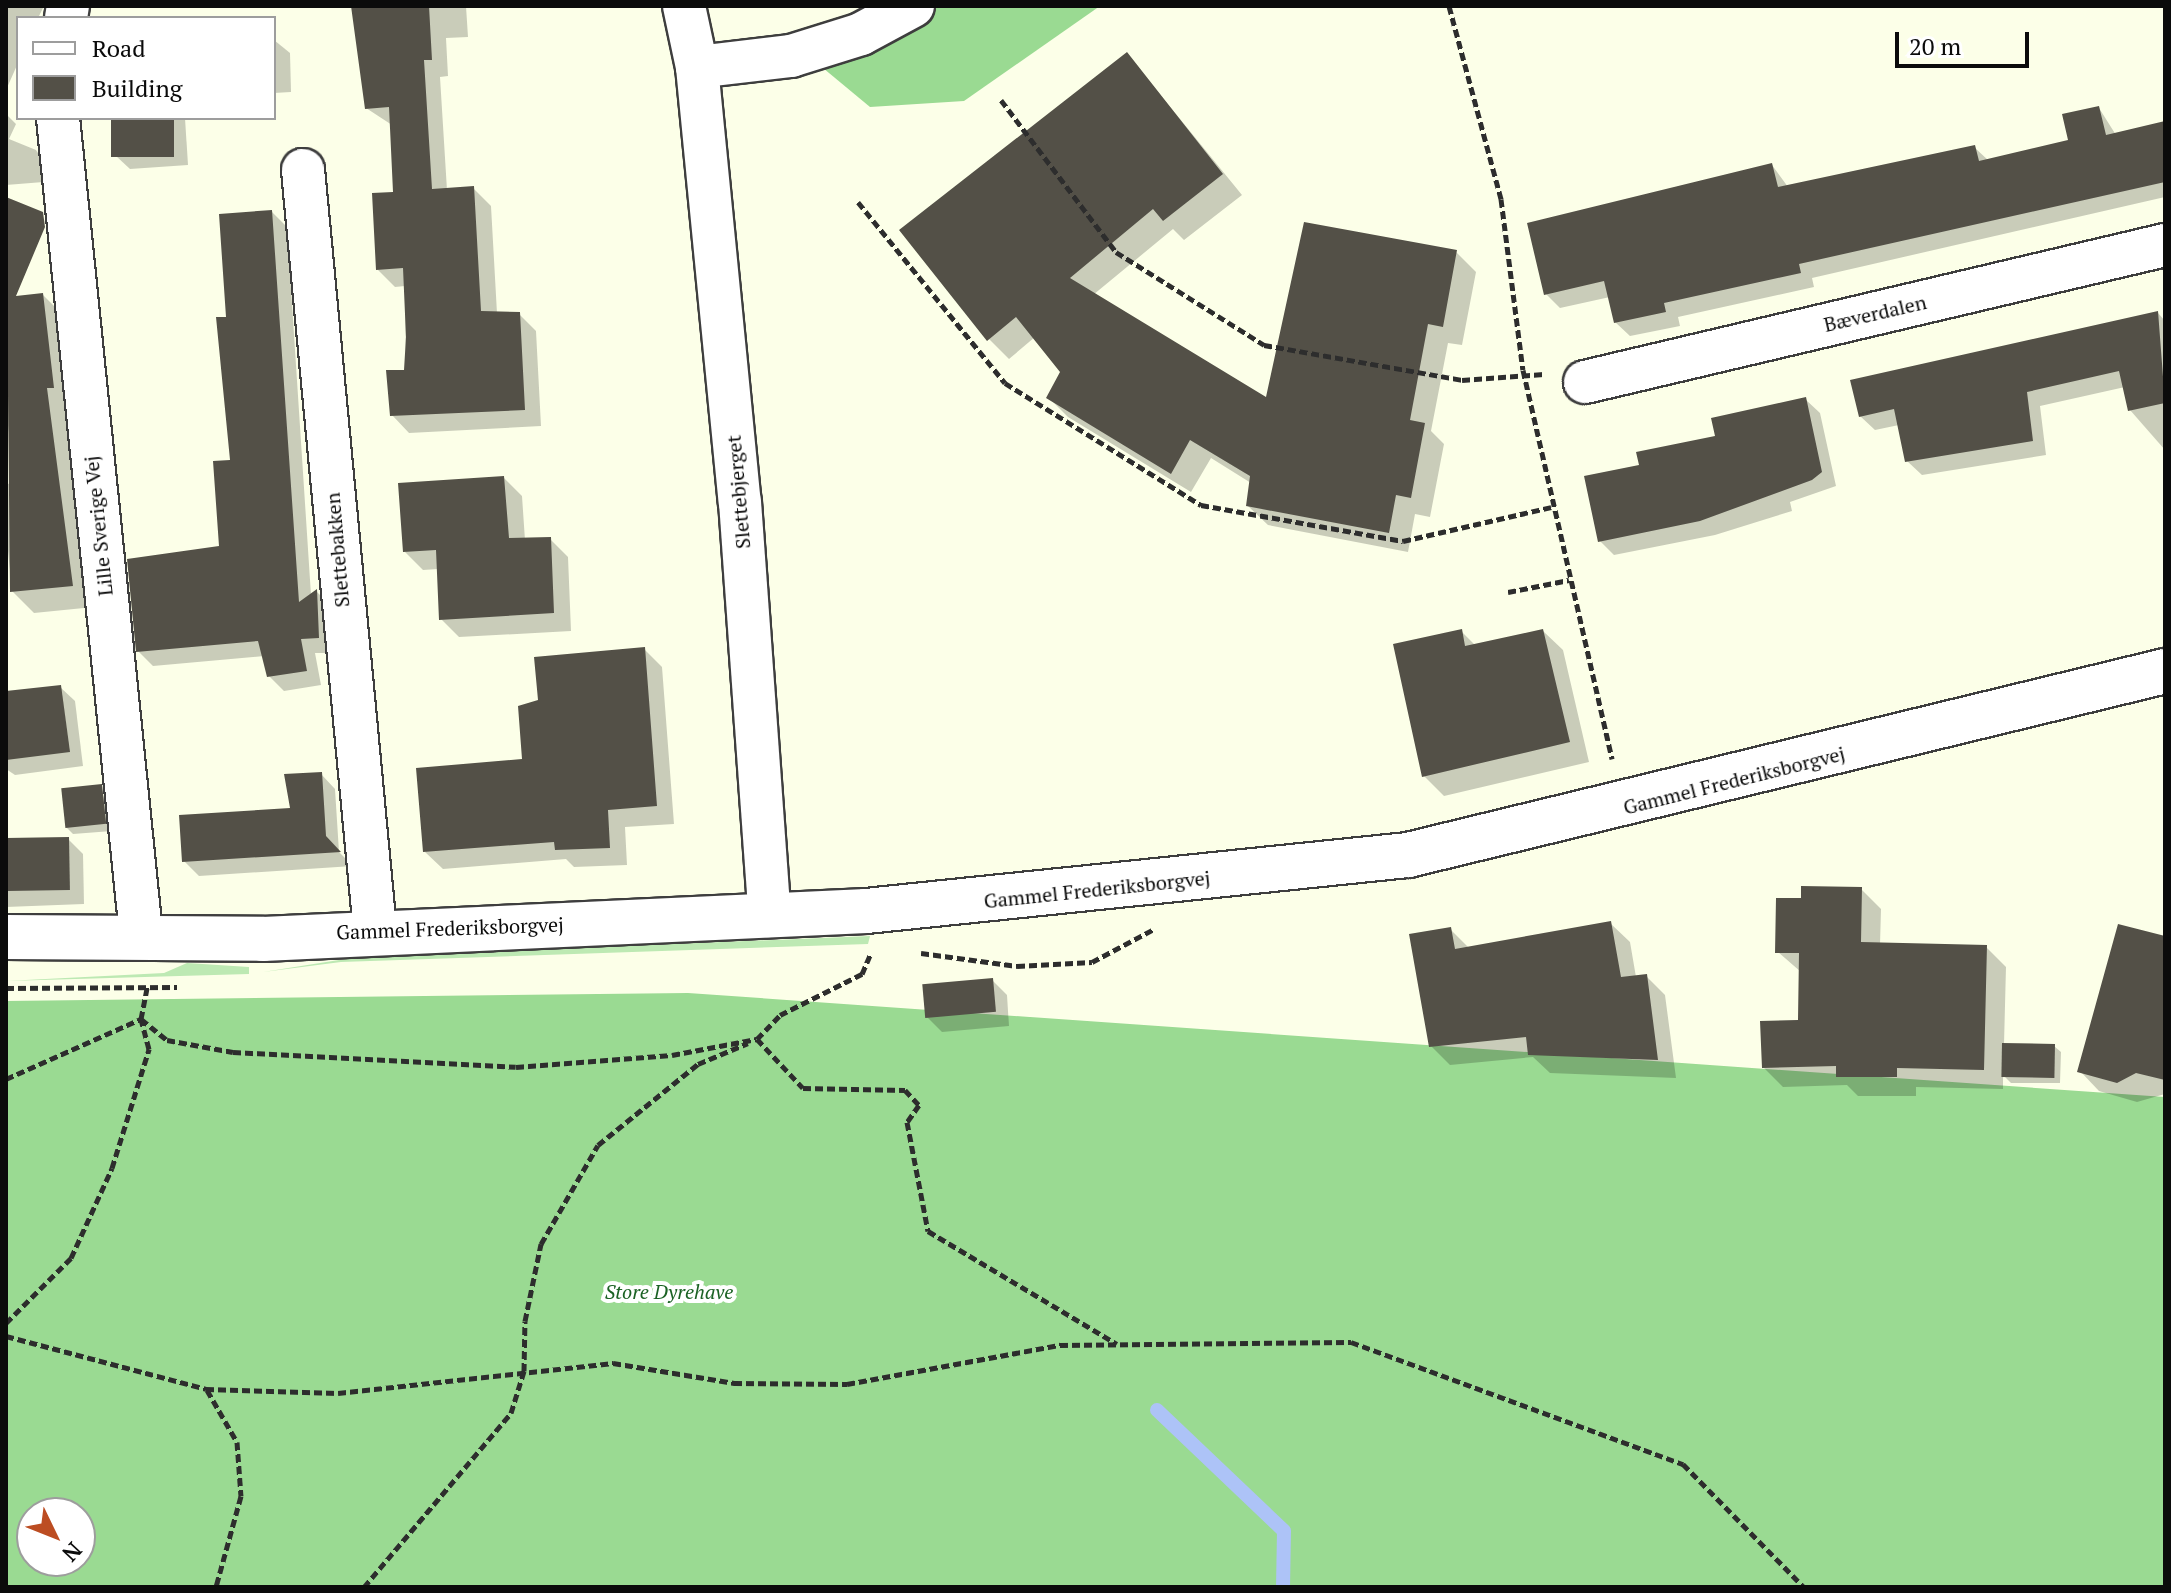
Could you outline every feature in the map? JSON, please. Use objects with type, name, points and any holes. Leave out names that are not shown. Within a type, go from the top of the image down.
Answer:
[{"type":"street","name":"Slettebjerget","points":[[684,6],[697,67],[770,916]]},
{"type":"street","points":[[697,67],[791,56],[861,34],[913,6]]},
{"type":"street","name":"Lille Sverige Vej","points":[[58,120],[141,934]]},
{"type":"street","name":"Slettebakken","points":[[303,170],[375,930]]},
{"type":"street","name":"Bæverdalen","points":[[1585,382],[2165,245]]},
{"type":"street","name":"Gammel Frederiksborgvej","points":[[6,937],[141,934],[263,939],[375,930],[877,910],[1408,855],[1624,808],[2165,671]]},
{"type":"path","points":[[1449,6],[1501,199],[1523,370],[1551,507],[1624,808]]},
{"type":"path","points":[[1001,100],[1116,252],[1264,345],[1462,380],[1523,370],[1585,382]]},
{"type":"path","points":[[858,202],[1005,383],[1201,505],[1403,541],[1551,507]]},
{"type":"path","points":[[1508,592],[1569,580]]},
{"type":"path","points":[[364,1587],[511,1413],[524,1371],[525,1321],[541,1244],[598,1145],[698,1064],[757,1039],[780,1015],[862,974],[877,910]]},
{"type":"path","points":[[6,1323],[71,1258],[112,1168],[149,1049],[141,1019],[147,989]]},
{"type":"path","points":[[141,1019],[167,1040],[233,1052],[516,1067],[672,1055],[757,1039]]},
{"type":"path","points":[[6,1079],[141,1019]]},
{"type":"path","points":[[757,1039],[803,1088],[905,1090],[919,1105],[907,1122],[928,1231],[1117,1344]]},
{"type":"path","points":[[6,1336],[206,1389],[338,1393],[613,1363],[734,1383],[847,1384],[1060,1345],[1351,1342],[1559,1412],[1683,1464],[1804,1587]]},
{"type":"path","points":[[206,1389],[237,1442],[241,1496],[216,1587]]},
{"type":"green space","points":[[926,6],[1100,6],[964,101],[870,107],[823,68]]},
{"type":"green space","points":[[870,936],[868,944],[341,962],[263,972],[358,957]]},
{"type":"green space","points":[[187,963],[249,967],[249,974],[6,981],[164,973]]},
{"type":"green space","name":"Store Dyrehave","points":[[688,993],[2165,1097],[2165,1587],[6,1587],[6,1001]]},
{"type":"building","points":[[351,6],[429,6],[432,60],[424,60],[432,189],[474,186],[481,311],[520,312],[525,410],[390,416],[386,370],[404,370],[403,268],[376,270],[372,193],[393,192],[389,107],[365,109]]},
{"type":"building","points":[[1127,52],[1223,174],[1163,221],[1153,209],[1070,278],[1266,397],[1304,222],[1457,250],[1443,327],[1428,324],[1410,420],[1425,423],[1411,498],[1396,495],[1389,533],[1246,506],[1250,476],[1190,440],[1171,474],[1046,398],[1060,372],[1016,317],[987,341],[899,230]]},
{"type":"building","points":[[2099,106],[2106,135],[2165,121],[2165,182],[1799,264],[1801,273],[1664,303],[1666,312],[1614,323],[1604,281],[1544,295],[1527,223],[1772,163],[1778,187],[1975,145],[1979,161],[2068,140],[2062,114]]},
{"type":"building","points":[[111,120],[174,120],[174,157],[111,157]]},
{"type":"building","points":[[6,197],[43,212],[45,227],[16,296],[43,293],[54,388],[47,388],[73,586],[10,592]]},
{"type":"building","points":[[272,210],[299,602],[317,589],[319,638],[301,639],[307,671],[267,677],[258,641],[136,652],[127,559],[219,546],[213,461],[230,460],[216,317],[226,317],[219,214]]},
{"type":"building","points":[[2158,311],[2165,403],[2128,411],[2119,371],[2027,392],[2033,441],[1905,462],[1894,409],[1859,417],[1850,380]]},
{"type":"building","points":[[1806,397],[1822,472],[1812,480],[1700,521],[1598,542],[1584,476],[1639,465],[1636,452],[1715,436],[1711,418]]},
{"type":"building","points":[[504,476],[509,538],[551,537],[554,613],[439,620],[436,550],[403,552],[398,483]]},
{"type":"building","points":[[1462,629],[1465,646],[1543,629],[1570,742],[1422,777],[1393,644]]},
{"type":"building","points":[[645,647],[657,806],[608,810],[610,848],[555,850],[554,842],[423,852],[416,768],[522,759],[518,706],[538,700],[534,657]]},
{"type":"building","points":[[61,685],[70,752],[6,760],[6,691]]},
{"type":"building","points":[[322,772],[326,836],[341,852],[182,862],[179,815],[290,808],[284,774]]},
{"type":"building","points":[[102,784],[106,824],[65,828],[61,788]]},
{"type":"building","points":[[69,837],[70,890],[7,891],[6,838]]},
{"type":"building","points":[[1801,886],[1862,887],[1861,942],[1987,945],[1984,1070],[1897,1068],[1897,1077],[1836,1077],[1836,1066],[1762,1068],[1760,1021],[1798,1020],[1799,953],[1775,953],[1776,898],[1801,898]]},
{"type":"building","points":[[1611,921],[1621,977],[1647,974],[1658,1060],[1528,1055],[1526,1037],[1429,1047],[1409,934],[1451,927],[1455,949]]},
{"type":"building","points":[[2118,924],[2165,936],[2165,1080],[2136,1073],[2117,1083],[2077,1072]]},
{"type":"building","points":[[993,978],[996,1012],[925,1018],[922,984]]},
{"type":"building","points":[[2002,1043],[2055,1044],[2054,1078],[2001,1077]]},
{"type":"waterway","points":[[1157,1410],[1284,1531],[1283,1587]]}]
